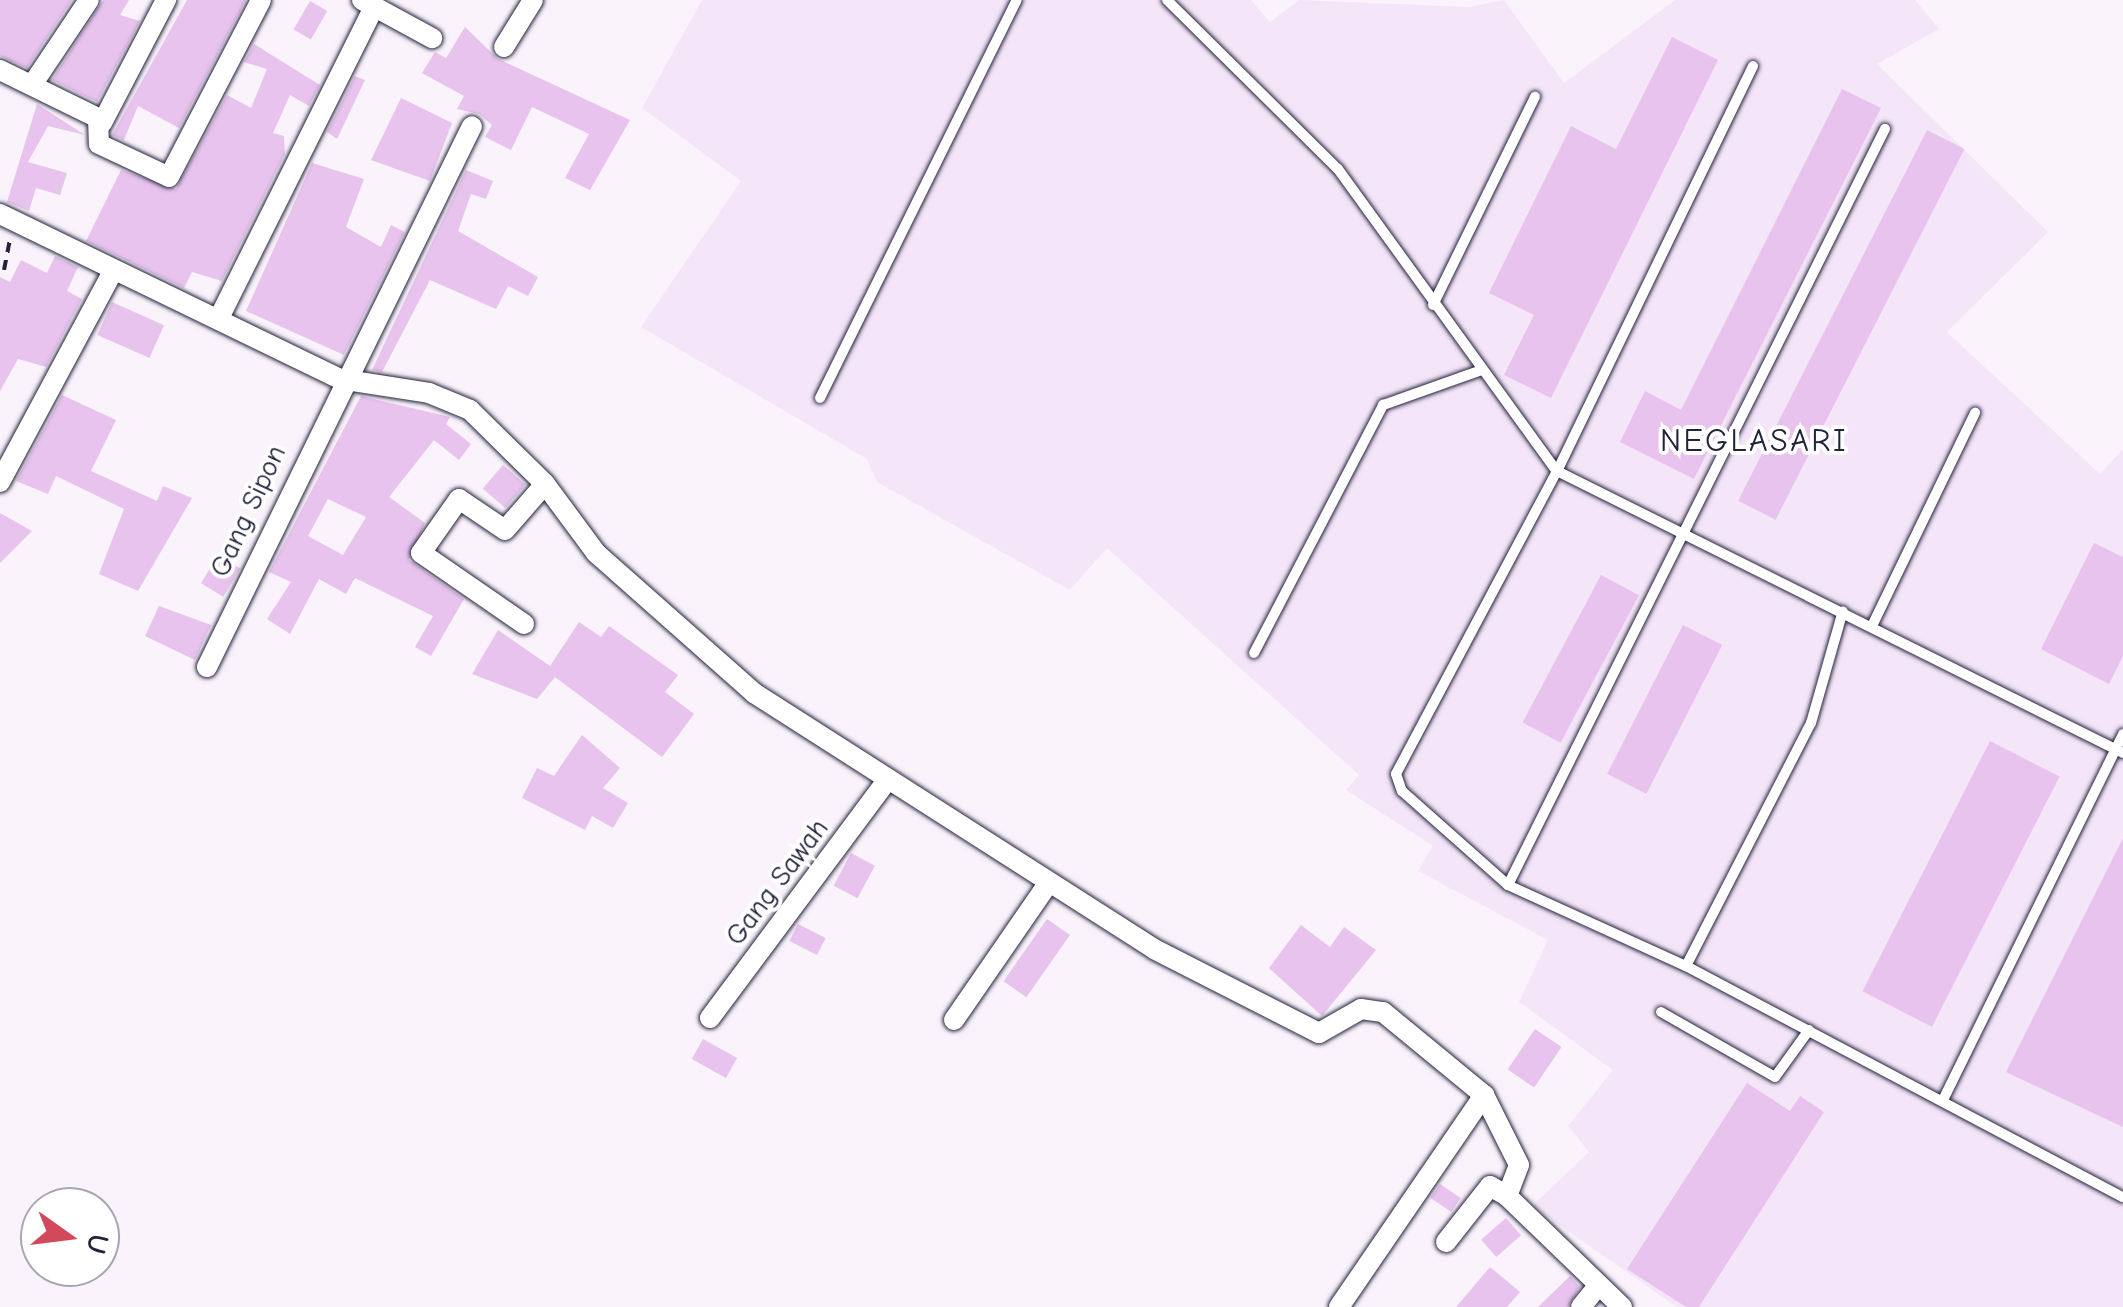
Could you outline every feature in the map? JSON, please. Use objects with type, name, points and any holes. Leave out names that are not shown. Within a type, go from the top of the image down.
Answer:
[{"type":"street","points":[[32,85],[88,0]]},
{"type":"street","points":[[166,0],[102,123],[99,144],[173,174],[261,0]]},
{"type":"street","points":[[504,47],[533,0]]},
{"type":"street","points":[[220,316],[368,4],[432,38]]},
{"type":"street","points":[[0,70],[102,123]]},
{"type":"street","name":"Gang Sipon","points":[[207,667],[340,379],[472,126]]},
{"type":"street","points":[[7,218],[113,271],[220,316],[340,379],[429,393],[470,410],[545,484],[596,553],[754,693],[1047,885],[1319,1033],[1361,1009],[1383,1012],[1484,1095],[1520,1165],[1507,1196]]},
{"type":"street","points":[[0,482],[113,271]]},
{"type":"street","points":[[524,624],[420,553],[459,499],[505,530],[545,484]]},
{"type":"street","name":"Gang Sawah","points":[[710,1018],[888,779]]},
{"type":"street","points":[[954,1020],[1047,885]]},
{"type":"street","points":[[1339,1307],[1484,1095]]},
{"type":"street","points":[[1446,1242],[1490,1186],[1507,1196],[1596,1288],[1622,1307]]},
{"type":"street","points":[[1581,1307],[1596,1288]]},
{"type":"lane","points":[[820,398],[1017,0]]},
{"type":"lane","points":[[1167,0],[1338,169],[1557,471],[2119,751]]},
{"type":"lane","points":[[1752,66],[1557,471],[1396,774],[1402,791],[1508,886],[1686,966],[2123,1197]]},
{"type":"lane","points":[[1434,305],[1535,97]]},
{"type":"lane","points":[[1508,886],[1885,130]]},
{"type":"lane","points":[[1254,653],[1383,406],[1482,370]]},
{"type":"lane","points":[[1872,626],[1975,413]]},
{"type":"lane","points":[[1686,966],[1811,723],[1842,611]]},
{"type":"lane","points":[[1944,1100],[2119,751],[2123,734]]},
{"type":"lane","points":[[1661,1012],[1775,1077],[1809,1030]]},
{"type":"path","points":[[4,270],[7,218]]},
{"type":"shaded area","points":[[702,0],[1251,0],[1270,22],[1299,0],[1469,7],[1504,0],[1564,83],[1675,0],[1915,0],[1939,29],[1877,64],[2048,232],[1947,332],[2100,474],[2123,449],[2123,1307],[1677,1307],[1532,1206],[1589,1152],[1568,1126],[1613,1070],[1519,1002],[1548,940],[1418,871],[1433,846],[1346,790],[1359,775],[1107,548],[1070,590],[877,482],[867,459],[641,327],[741,181],[642,108]]},
{"type":"building","points":[[0,0],[72,0],[27,68],[0,56]]},
{"type":"building","points":[[103,0],[129,0],[120,15],[140,21],[97,102],[52,80]]},
{"type":"building","points":[[187,0],[246,0],[179,128],[138,106],[124,140],[112,135]]},
{"type":"building","points":[[310,1],[327,11],[311,40],[294,30]]},
{"type":"building","points":[[465,27],[498,59],[630,120],[590,190],[565,178],[589,134],[532,107],[511,150],[485,137],[492,125],[479,114],[457,109],[464,96],[422,73],[435,52],[446,58]]},
{"type":"building","points":[[1672,37],[1718,60],[1551,398],[1504,375],[1534,315],[1489,293],[1571,126],[1616,149]]},
{"type":"building","points":[[254,44],[320,85],[309,106],[290,95],[273,133],[284,136],[285,154],[222,281],[192,272],[184,288],[86,241],[121,170],[176,189],[227,95],[251,108],[267,69],[244,62]]},
{"type":"building","points":[[355,76],[365,80],[337,139],[327,132]]},
{"type":"building","points":[[1842,89],[1881,108],[1694,479],[1620,442],[1645,391],[1681,410]]},
{"type":"building","points":[[401,98],[452,123],[430,181],[371,160]]},
{"type":"building","points":[[37,104],[85,135],[48,126],[28,162],[67,173],[60,195],[36,188],[29,211],[7,202]]},
{"type":"building","points":[[1927,130],[1964,149],[1776,520],[1738,501]]},
{"type":"building","points":[[312,163],[364,179],[346,227],[381,247],[391,225],[405,232],[344,355],[246,311]]},
{"type":"building","points":[[466,170],[493,181],[486,199],[471,194],[458,231],[538,277],[528,296],[508,286],[496,309],[430,280],[382,372],[372,370]]},
{"type":"building","points":[[55,256],[78,267],[67,291],[82,299],[46,367],[18,359],[0,391],[0,277],[10,282],[21,260],[47,273]]},
{"type":"building","points":[[112,302],[164,325],[149,358],[97,335]]},
{"type":"building","points":[[62,395],[116,420],[91,471],[157,501],[163,486],[192,498],[138,591],[99,574],[124,509],[56,476],[48,494],[16,481]]},
{"type":"building","points":[[361,396],[450,417],[446,424],[471,444],[459,460],[434,440],[389,497],[425,523],[409,560],[464,599],[431,656],[415,647],[433,616],[355,578],[346,594],[319,579],[290,634],[267,619],[291,582],[269,572]],"holes":[[[328,499],[366,517],[343,555],[308,536]]]},
{"type":"building","points":[[503,465],[526,485],[505,508],[483,488]]},
{"type":"building","points":[[0,513],[32,531],[0,563]]},
{"type":"building","points":[[2094,543],[2123,557],[2123,656],[2109,684],[2041,649]]},
{"type":"building","points":[[218,555],[240,568],[223,597],[201,583]]},
{"type":"building","points":[[1601,575],[1639,595],[1561,743],[1523,722]]},
{"type":"building","points":[[159,606],[211,625],[195,660],[145,636]]},
{"type":"building","points":[[579,622],[601,637],[609,626],[678,675],[665,692],[694,714],[662,757],[555,677],[537,699],[472,674],[498,630],[550,666]]},
{"type":"building","points":[[1683,625],[1722,645],[1646,794],[1607,774]]},
{"type":"building","points":[[582,735],[620,768],[603,788],[628,803],[613,828],[592,816],[585,830],[522,798],[537,768],[554,776]]},
{"type":"building","points":[[1990,741],[2059,776],[1932,1027],[1862,991]]},
{"type":"building","points":[[2123,838],[2123,1127],[2006,1072]]},
{"type":"building","points":[[851,853],[875,866],[857,898],[834,886]]},
{"type":"building","points":[[1047,919],[1070,935],[1026,997],[1003,981]]},
{"type":"building","points":[[798,924],[826,938],[817,955],[789,941]]},
{"type":"building","points":[[1301,925],[1330,947],[1344,927],[1376,950],[1322,1016],[1269,968]]},
{"type":"building","points":[[1535,1029],[1562,1047],[1534,1088],[1508,1070]]},
{"type":"building","points":[[703,1039],[737,1058],[726,1078],[692,1059]]},
{"type":"building","points":[[1747,1083],[1790,1111],[1800,1096],[1824,1112],[1699,1307],[1686,1307],[1627,1269]]},
{"type":"building","points":[[1440,1184],[1461,1198],[1451,1212],[1430,1198]]},
{"type":"building","points":[[1506,1218],[1521,1235],[1496,1257],[1481,1240]]},
{"type":"building","points":[[1490,1267],[1520,1292],[1507,1307],[1456,1307]]},
{"type":"building","points":[[1570,1276],[1580,1287],[1568,1307],[1538,1307]]},
{"type":"district","name":"NEGLASARI","points":[[1754,441]]}]
